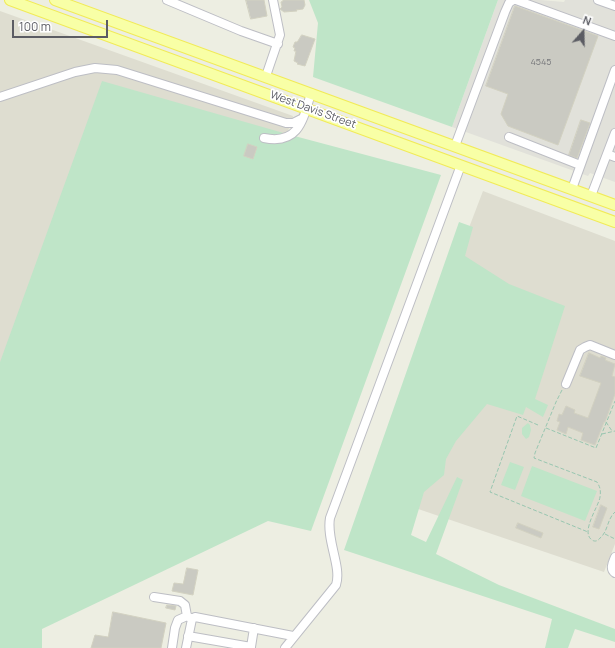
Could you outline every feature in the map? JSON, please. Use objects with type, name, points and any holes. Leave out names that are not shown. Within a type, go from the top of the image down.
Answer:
[{"type":"main road","name":"West Davis Street","points":[[10,0],[615,222]]},
{"type":"main road","name":"West Davis Street","points":[[55,0],[615,205]]},
{"type":"lane","points":[[167,0],[240,31],[278,44]]},
{"type":"lane","points":[[266,76],[280,36],[273,0]]},
{"type":"lane","points":[[455,146],[509,3],[515,0],[615,36]]},
{"type":"lane","points":[[598,0],[615,6]]},
{"type":"lane","points":[[0,97],[76,72],[106,68],[138,76],[286,123],[293,123],[303,118]]},
{"type":"lane","points":[[572,189],[615,70]]},
{"type":"lane","points":[[264,138],[275,140],[286,138],[297,131],[311,93]]},
{"type":"lane","points":[[591,196],[611,156],[615,133]]},
{"type":"lane","points":[[509,137],[580,165]]},
{"type":"lane","points":[[277,648],[285,646],[336,585],[338,575],[330,537],[330,518],[461,165]]},
{"type":"lane","points":[[566,384],[580,350],[585,347],[590,345],[615,355]]},
{"type":"lane","points":[[615,557],[611,567],[615,573]]},
{"type":"lane","points":[[154,597],[180,601],[185,605],[189,618],[186,648]]},
{"type":"lane","points":[[172,648],[175,628],[178,620],[195,617],[294,636]]},
{"type":"lane","points":[[188,636],[251,647],[254,628]]},
{"type":"path","points":[[566,384],[545,427],[534,458],[597,482],[600,487],[600,498],[594,509],[588,532],[591,539],[594,541],[598,540],[604,533],[612,515],[615,512]]},
{"type":"path","points":[[545,427],[596,448],[615,401]]},
{"type":"path","points":[[538,424],[517,416],[490,492],[588,532]]},
{"type":"path","points":[[606,422],[612,431]]},
{"type":"path","points":[[601,434],[615,430]]},
{"type":"path","points":[[604,533],[615,538]]},
{"type":"shaded area","points":[[498,0],[540,0],[564,2],[565,0],[615,0],[615,182],[590,173],[588,176],[452,127]]},
{"type":"shaded area","points":[[0,11],[293,116],[287,134],[0,362]]},
{"type":"shaded area","points":[[483,191],[615,241],[615,544],[604,572],[368,492]]},
{"type":"green space","points":[[309,0],[498,0],[452,127],[313,77],[318,23]]},
{"type":"green space","points":[[102,81],[287,134],[441,175],[311,531],[268,521],[42,629],[42,648],[0,648],[0,362]]},
{"type":"green space","points":[[459,222],[473,227],[465,256],[509,284],[565,306],[535,399],[548,405],[543,417],[526,407],[523,415],[487,404],[456,441],[446,459],[444,475],[424,492],[411,535],[426,542],[457,477],[463,480],[436,554],[499,585],[615,629],[615,642],[575,629],[568,648],[545,648],[552,619],[344,550]]},
{"type":"green space","points":[[528,423],[531,430],[529,437],[526,439],[522,434],[522,428]]},
{"type":"green space","points":[[510,462],[524,467],[515,490],[501,485]]},
{"type":"green space","points":[[532,466],[597,491],[585,521],[521,496]]},
{"type":"building","points":[[246,0],[264,0],[267,16],[251,19]]},
{"type":"building","points":[[283,0],[304,0],[305,5],[303,9],[296,10],[297,11],[284,12],[280,9],[282,7],[281,2]]},
{"type":"building","points":[[515,6],[598,36],[558,145],[508,126],[501,114],[508,94],[486,86]]},
{"type":"building","points":[[302,35],[315,39],[305,66],[297,64],[298,63],[294,61],[296,51],[294,51],[295,48],[293,47],[295,42],[297,42]]},
{"type":"building","points":[[581,120],[590,123],[577,158],[569,155]]},
{"type":"building","points":[[248,144],[257,147],[253,159],[244,156]]},
{"type":"building","points":[[589,353],[600,358],[601,356],[606,358],[605,360],[615,364],[612,376],[615,377],[615,394],[595,445],[581,440],[583,433],[568,427],[566,434],[557,430],[560,422],[557,421],[559,414],[562,415],[566,406],[575,410],[574,413],[588,418],[601,383],[580,376]]},
{"type":"building","points":[[601,505],[607,508],[599,529],[593,527]]},
{"type":"building","points":[[518,523],[543,533],[541,538],[516,528]]},
{"type":"building","points":[[187,568],[198,570],[193,595],[172,591],[174,583],[183,584]]},
{"type":"building","points":[[167,605],[176,606],[175,610],[166,608]]},
{"type":"building","points":[[113,612],[166,623],[161,648],[91,648],[95,635],[108,637]]}]
